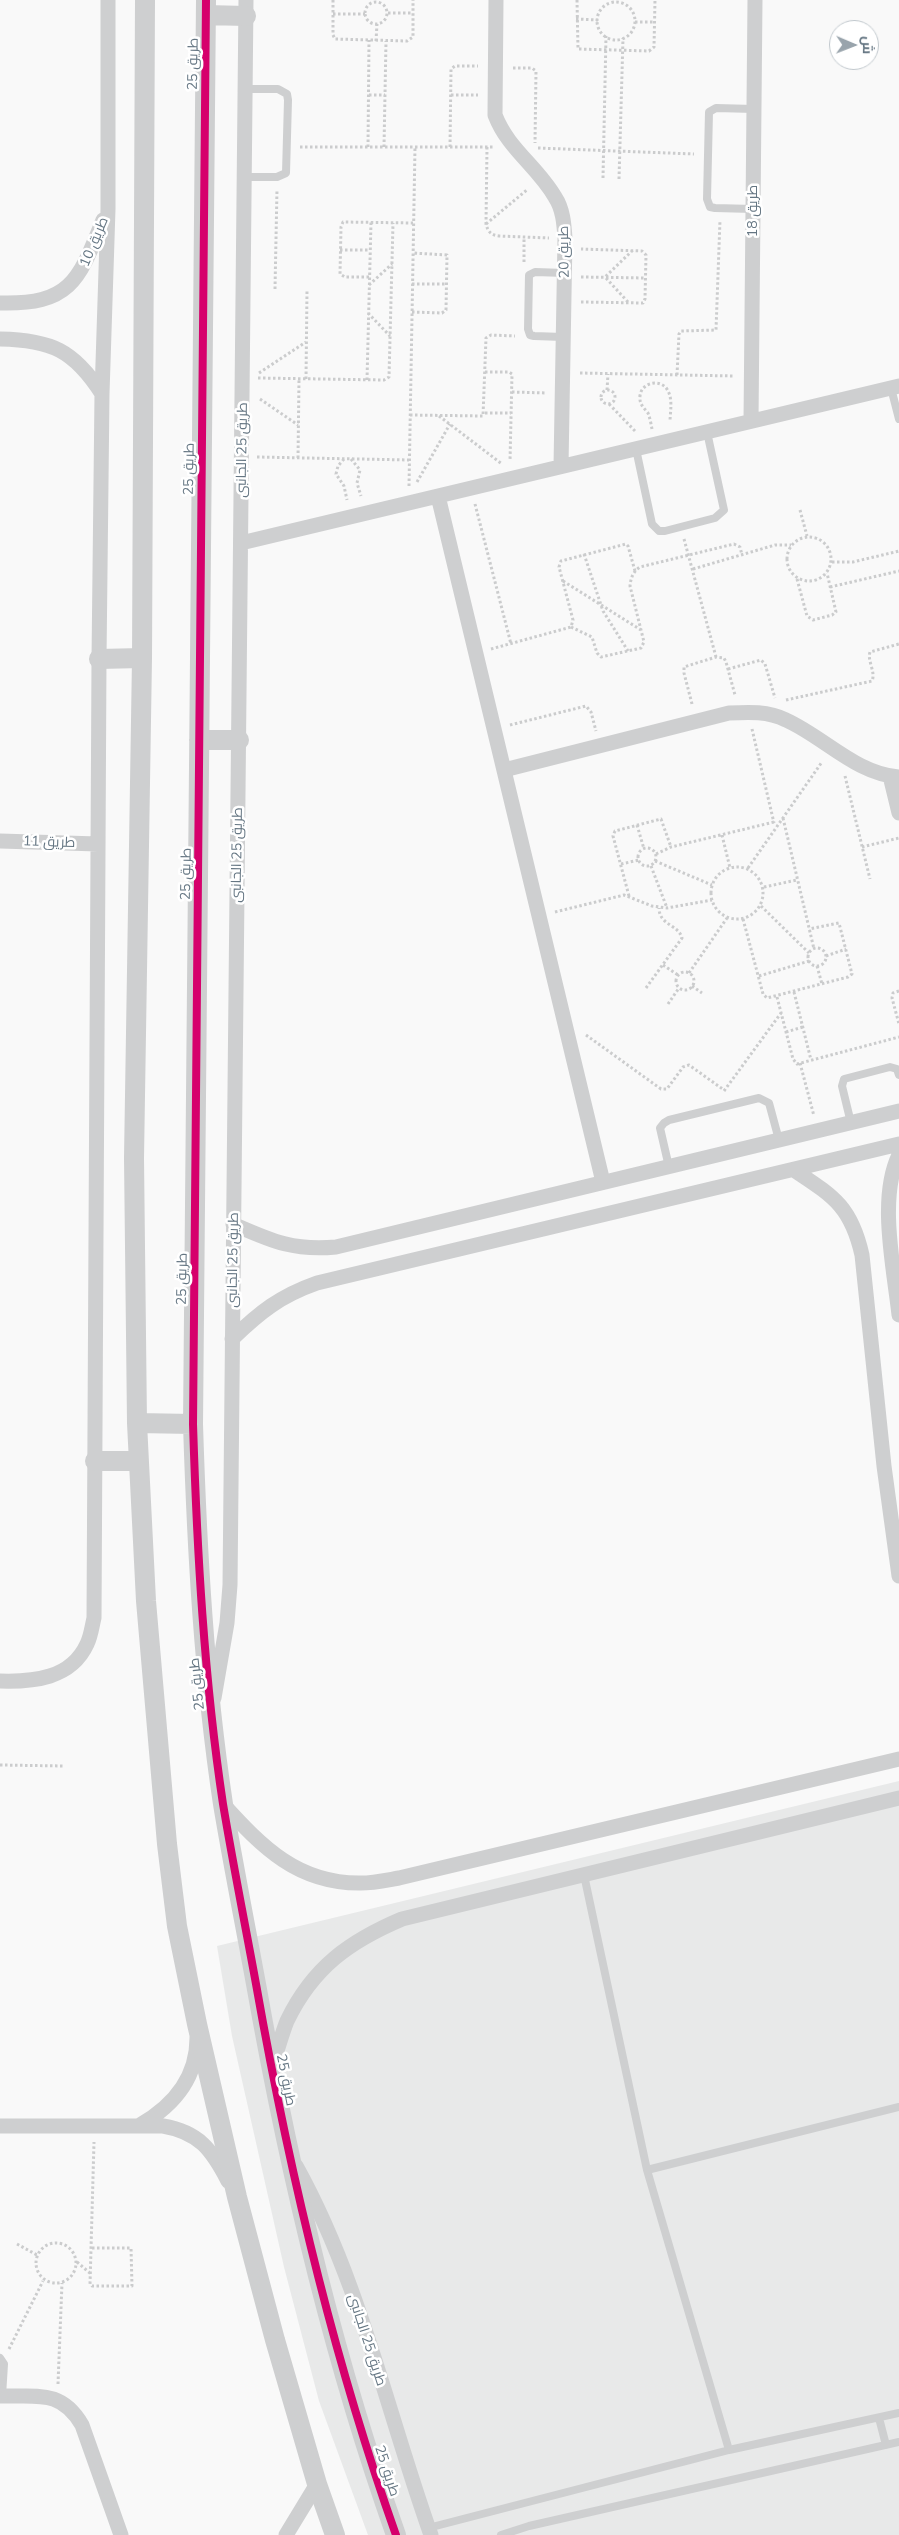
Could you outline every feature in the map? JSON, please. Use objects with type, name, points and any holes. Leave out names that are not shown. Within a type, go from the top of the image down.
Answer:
[{"type":"street","points":[[0,1681],[44,1680],[69,1667],[87,1645],[94,1618],[99,659],[102,394],[108,209],[108,0]]},
{"type":"street","points":[[145,0],[142,658],[134,1158],[137,1424],[146,1601],[167,1844],[177,1926],[197,2024],[237,2197],[275,2340],[317,2484],[335,2535]]},
{"type":"street","name":"طريق 20","points":[[496,0],[495,114],[502,132],[555,196],[563,216],[565,243],[561,466]]},
{"type":"street","name":"طريق 18","points":[[751,421],[755,0]]},
{"type":"street","points":[[206,8],[246,8]]},
{"type":"street","name":"طريق 25","points":[[206,8],[193,1424],[196,1519],[212,1709],[223,1804],[271,2070],[313,2262],[342,2372],[396,2535]]},
{"type":"street","name":"طريق 25 الجانبى","points":[[212,1709],[229,1604],[246,8]]},
{"type":"street","name":"طريق 10","points":[[0,304],[44,301],[63,291],[79,276],[108,209]]},
{"type":"street","points":[[0,339],[42,342],[67,353],[87,371],[102,394]]},
{"type":"street","points":[[241,543],[366,513],[409,500],[438,496],[895,387]]},
{"type":"street","points":[[438,496],[603,1182]]},
{"type":"street","points":[[99,659],[142,658]]},
{"type":"street","points":[[504,770],[697,721],[744,712],[768,714],[787,720],[868,770],[895,776],[899,813]]},
{"type":"street","points":[[200,740],[238,740]]},
{"type":"street","name":"طريق 11","points":[[0,841],[98,844]]},
{"type":"street","points":[[234,1224],[288,1246],[312,1249],[336,1247],[899,1111]]},
{"type":"street","points":[[232,1339],[263,1310],[280,1298],[317,1283],[899,1144]]},
{"type":"street","points":[[899,1155],[890,1180],[888,1200],[899,1315]]},
{"type":"street","points":[[794,1170],[826,1191],[844,1208],[856,1230],[862,1255],[884,1466],[899,1576]]},
{"type":"street","points":[[137,1424],[193,1424]]},
{"type":"street","points":[[95,1461],[139,1461]]},
{"type":"street","points":[[223,1804],[257,1841],[288,1865],[323,1879],[361,1884],[399,1878],[897,1755]]},
{"type":"street","points":[[271,2070],[287,2021],[308,1987],[334,1958],[366,1934],[402,1918],[899,1798]]},
{"type":"street","points":[[139,2125],[162,2112],[179,2094],[191,2073],[197,2049],[197,2024]]},
{"type":"street","points":[[0,2126],[139,2125],[180,2129],[197,2138],[212,2152],[237,2197]]},
{"type":"street","name":"طريق 25 الجانبى","points":[[288,2151],[309,2189],[343,2268],[429,2531]]},
{"type":"street","points":[[1,2396],[58,2399],[73,2410],[82,2425],[121,2535]]},
{"type":"street","points":[[286,2535],[317,2484]]},
{"type":"lane","points":[[244,177],[277,178],[286,173],[287,147],[287,94],[278,90],[245,89]]},
{"type":"lane","points":[[753,210],[710,208],[707,204],[709,112],[712,109],[754,109]]},
{"type":"lane","points":[[563,337],[534,336],[528,332],[529,279],[532,273],[564,275]]},
{"type":"lane","points":[[895,387],[899,419]]},
{"type":"lane","points":[[647,446],[655,529],[664,531],[715,518],[724,510],[707,432]]},
{"type":"lane","points":[[851,1123],[842,1086],[844,1079],[890,1067],[897,1069],[899,1075]]},
{"type":"lane","points":[[669,1167],[660,1128],[664,1122],[709,1110],[759,1098],[765,1099],[772,1109],[779,1140]]},
{"type":"lane","points":[[584,1875],[647,2170],[729,2450]]},
{"type":"lane","points":[[647,2170],[899,2107]]},
{"type":"lane","points":[[1,2396],[2,2359]]},
{"type":"lane","points":[[429,2531],[729,2450],[899,2413]]},
{"type":"lane","points":[[879,2418],[886,2445]]},
{"type":"lane","points":[[501,2535],[529,2526],[899,2442]]},
{"type":"path","points":[[333,0],[335,40],[386,41],[412,39],[413,0]]},
{"type":"path","points":[[577,0],[578,50],[653,49],[655,0]]},
{"type":"path","points":[[365,14],[371,3],[377,1],[386,8],[388,13]]},
{"type":"path","points":[[609,2],[627,5],[634,12],[635,22],[629,35],[622,38],[606,36],[601,32],[598,20],[599,13],[609,2]]},
{"type":"path","points":[[365,14],[371,23],[377,24],[382,23],[388,13]]},
{"type":"path","points":[[388,13],[413,13]]},
{"type":"path","points":[[333,14],[365,14]]},
{"type":"path","points":[[576,19],[598,20]]},
{"type":"path","points":[[635,22],[654,22]]},
{"type":"path","points":[[376,40],[377,24]]},
{"type":"path","points":[[603,178],[606,36]]},
{"type":"path","points":[[619,179],[622,38]]},
{"type":"path","points":[[368,147],[369,40]]},
{"type":"path","points":[[384,147],[386,41]]},
{"type":"path","points":[[450,147],[451,95],[454,66],[532,68],[536,71],[534,148],[708,155]]},
{"type":"path","points":[[369,95],[385,95]]},
{"type":"path","points":[[451,95],[494,95]]},
{"type":"path","points":[[287,147],[514,147]]},
{"type":"path","points":[[409,500],[415,147]]},
{"type":"path","points":[[487,147],[486,224],[492,235],[524,237],[646,253],[645,301],[564,301]]},
{"type":"path","points":[[275,289],[277,178]]},
{"type":"path","points":[[486,224],[540,179]]},
{"type":"path","points":[[677,375],[678,337],[681,331],[716,330],[720,209]]},
{"type":"path","points":[[369,277],[342,276],[340,250],[343,222],[413,223]]},
{"type":"path","points":[[366,380],[371,222]]},
{"type":"path","points":[[306,341],[251,378],[384,380],[390,377],[393,223]]},
{"type":"path","points":[[524,237],[524,261],[532,273]]},
{"type":"path","points":[[340,250],[370,250]]},
{"type":"path","points":[[605,277],[633,250]]},
{"type":"path","points":[[412,312],[444,313],[446,284],[445,254],[413,253]]},
{"type":"path","points":[[369,285],[392,264]]},
{"type":"path","points":[[564,275],[646,278]]},
{"type":"path","points":[[605,277],[629,302]]},
{"type":"path","points":[[412,284],[446,284]]},
{"type":"path","points":[[306,379],[307,290]]},
{"type":"path","points":[[368,313],[391,337]]},
{"type":"path","points":[[485,413],[485,372],[488,336],[513,336],[528,332]]},
{"type":"path","points":[[438,415],[510,470],[512,392],[510,372],[485,372]]},
{"type":"path","points":[[563,373],[752,377]]},
{"type":"path","points":[[607,390],[608,374]]},
{"type":"path","points":[[656,375],[656,382]]},
{"type":"path","points":[[298,458],[299,379]]},
{"type":"path","points":[[647,446],[649,417],[640,404],[640,396],[642,389],[648,384],[656,382],[668,390],[670,440]]},
{"type":"path","points":[[242,386],[298,425]]},
{"type":"path","points":[[609,404],[614,401],[615,396],[612,391],[607,390],[602,392],[601,398],[604,403],[609,404],[647,446]]},
{"type":"path","points":[[512,392],[562,393]]},
{"type":"path","points":[[410,415],[481,416],[485,413],[511,413]]},
{"type":"path","points":[[409,500],[450,424]]},
{"type":"path","points":[[242,457],[409,460]]},
{"type":"path","points":[[344,458],[338,466],[336,474],[344,486],[350,516]]},
{"type":"path","points":[[351,458],[360,470],[357,483],[366,513]]},
{"type":"path","points":[[471,488],[511,644]]},
{"type":"path","points":[[800,510],[807,536]]},
{"type":"path","points":[[681,527],[716,657]]},
{"type":"path","points":[[807,536],[820,539],[830,548],[832,562],[827,573],[813,581],[797,578],[790,572],[787,563],[787,554],[791,545],[798,539],[807,536]]},
{"type":"path","points":[[571,627],[573,620],[559,567],[561,560],[626,544],[635,571]]},
{"type":"path","points":[[476,653],[571,627],[592,637],[597,653],[601,657],[643,647],[644,642],[630,586],[631,578],[635,571],[640,567],[737,544],[742,555]]},
{"type":"path","points":[[692,570],[776,546],[791,545]]},
{"type":"path","points":[[832,562],[853,562],[899,551]]},
{"type":"path","points":[[584,554],[601,605],[628,651]]},
{"type":"path","points":[[830,587],[899,571]]},
{"type":"path","points":[[797,578],[807,616],[811,620],[834,614],[836,609],[827,573]]},
{"type":"path","points":[[563,581],[641,630]]},
{"type":"path","points":[[728,669],[758,660],[763,661],[776,703],[872,681],[874,676],[869,658],[870,652],[899,644]]},
{"type":"path","points":[[697,721],[683,670],[687,665],[716,657],[724,658],[744,712],[775,829]]},
{"type":"path","points":[[494,729],[586,706],[591,712],[600,746]]},
{"type":"path","points":[[748,868],[835,749]]},
{"type":"path","points":[[835,749],[870,879]]},
{"type":"path","points":[[783,818],[814,949]]},
{"type":"path","points":[[629,896],[613,833],[617,830],[659,819],[663,821],[672,847]]},
{"type":"path","points":[[656,854],[672,847],[774,822]]},
{"type":"path","points":[[637,825],[644,849]]},
{"type":"path","points":[[722,835],[730,868]]},
{"type":"path","points":[[862,846],[899,838]]},
{"type":"path","points":[[638,860],[640,851],[644,849],[648,848],[656,854]]},
{"type":"path","points":[[651,866],[655,861],[656,854]]},
{"type":"path","points":[[621,864],[638,860]]},
{"type":"path","points":[[638,860],[641,864],[651,866]]},
{"type":"path","points":[[655,861],[712,885]]},
{"type":"path","points":[[651,866],[667,908]]},
{"type":"path","points":[[730,868],[748,868],[760,879],[764,887],[764,897],[761,906],[754,915],[743,919],[727,918],[720,914],[712,900],[712,885],[716,877],[730,868]]},
{"type":"path","points":[[764,887],[797,880]]},
{"type":"path","points":[[539,916],[620,896],[629,896],[659,908],[712,900]]},
{"type":"path","points":[[761,906],[810,953]]},
{"type":"path","points":[[646,988],[681,941],[682,936],[663,920],[659,908]]},
{"type":"path","points":[[689,973],[727,918]]},
{"type":"path","points":[[743,919],[764,996],[770,999],[850,976],[852,971],[839,924],[809,929]]},
{"type":"path","points":[[809,961],[810,953],[814,949],[819,948],[826,956]]},
{"type":"path","points":[[826,956],[846,949]]},
{"type":"path","points":[[817,966],[825,961],[826,956]]},
{"type":"path","points":[[758,976],[809,961],[817,966],[822,984]]},
{"type":"path","points":[[663,965],[678,975]]},
{"type":"path","points":[[679,988],[676,980],[678,975],[685,972],[689,973]]},
{"type":"path","points":[[689,973],[692,977],[692,986]]},
{"type":"path","points":[[679,988],[688,989],[692,986]]},
{"type":"path","points":[[692,986],[702,993]]},
{"type":"path","points":[[668,1004],[679,988]]},
{"type":"path","points":[[899,991],[893,993],[892,998],[899,1024]]},
{"type":"path","points":[[794,992],[811,1060]]},
{"type":"path","points":[[777,997],[793,1059],[800,1063],[899,1037]]},
{"type":"path","points":[[709,1110],[782,1013]]},
{"type":"path","points":[[564,1019],[661,1089],[667,1089],[684,1067],[689,1065],[724,1090]]},
{"type":"path","points":[[786,1032],[803,1027]]},
{"type":"path","points":[[800,1063],[818,1131]]},
{"type":"path","points":[[0,1765],[64,1766]]},
{"type":"path","points":[[92,2248],[131,2248],[132,2286],[91,2286],[94,2126]]},
{"type":"path","points":[[76,2262],[75,2271],[70,2279],[62,2283],[52,2284],[44,2280],[38,2273],[35,2264],[37,2255],[42,2248],[59,2243],[68,2246],[76,2262],[91,2274]]},
{"type":"path","points":[[18,2244],[37,2255]]},
{"type":"path","points":[[2,2359],[44,2280]]},
{"type":"path","points":[[58,2399],[62,2283]]},
{"type":"shaded area","points":[[899,1781],[899,2535],[368,2535],[319,2401],[284,2267],[232,2036],[217,1946]]},
{"type":"cycle path","points":[[206,0],[193,1424],[202,1614],[216,1757],[223,1804],[283,2124],[314,2262],[332,2331],[373,2467],[396,2535]]}]
